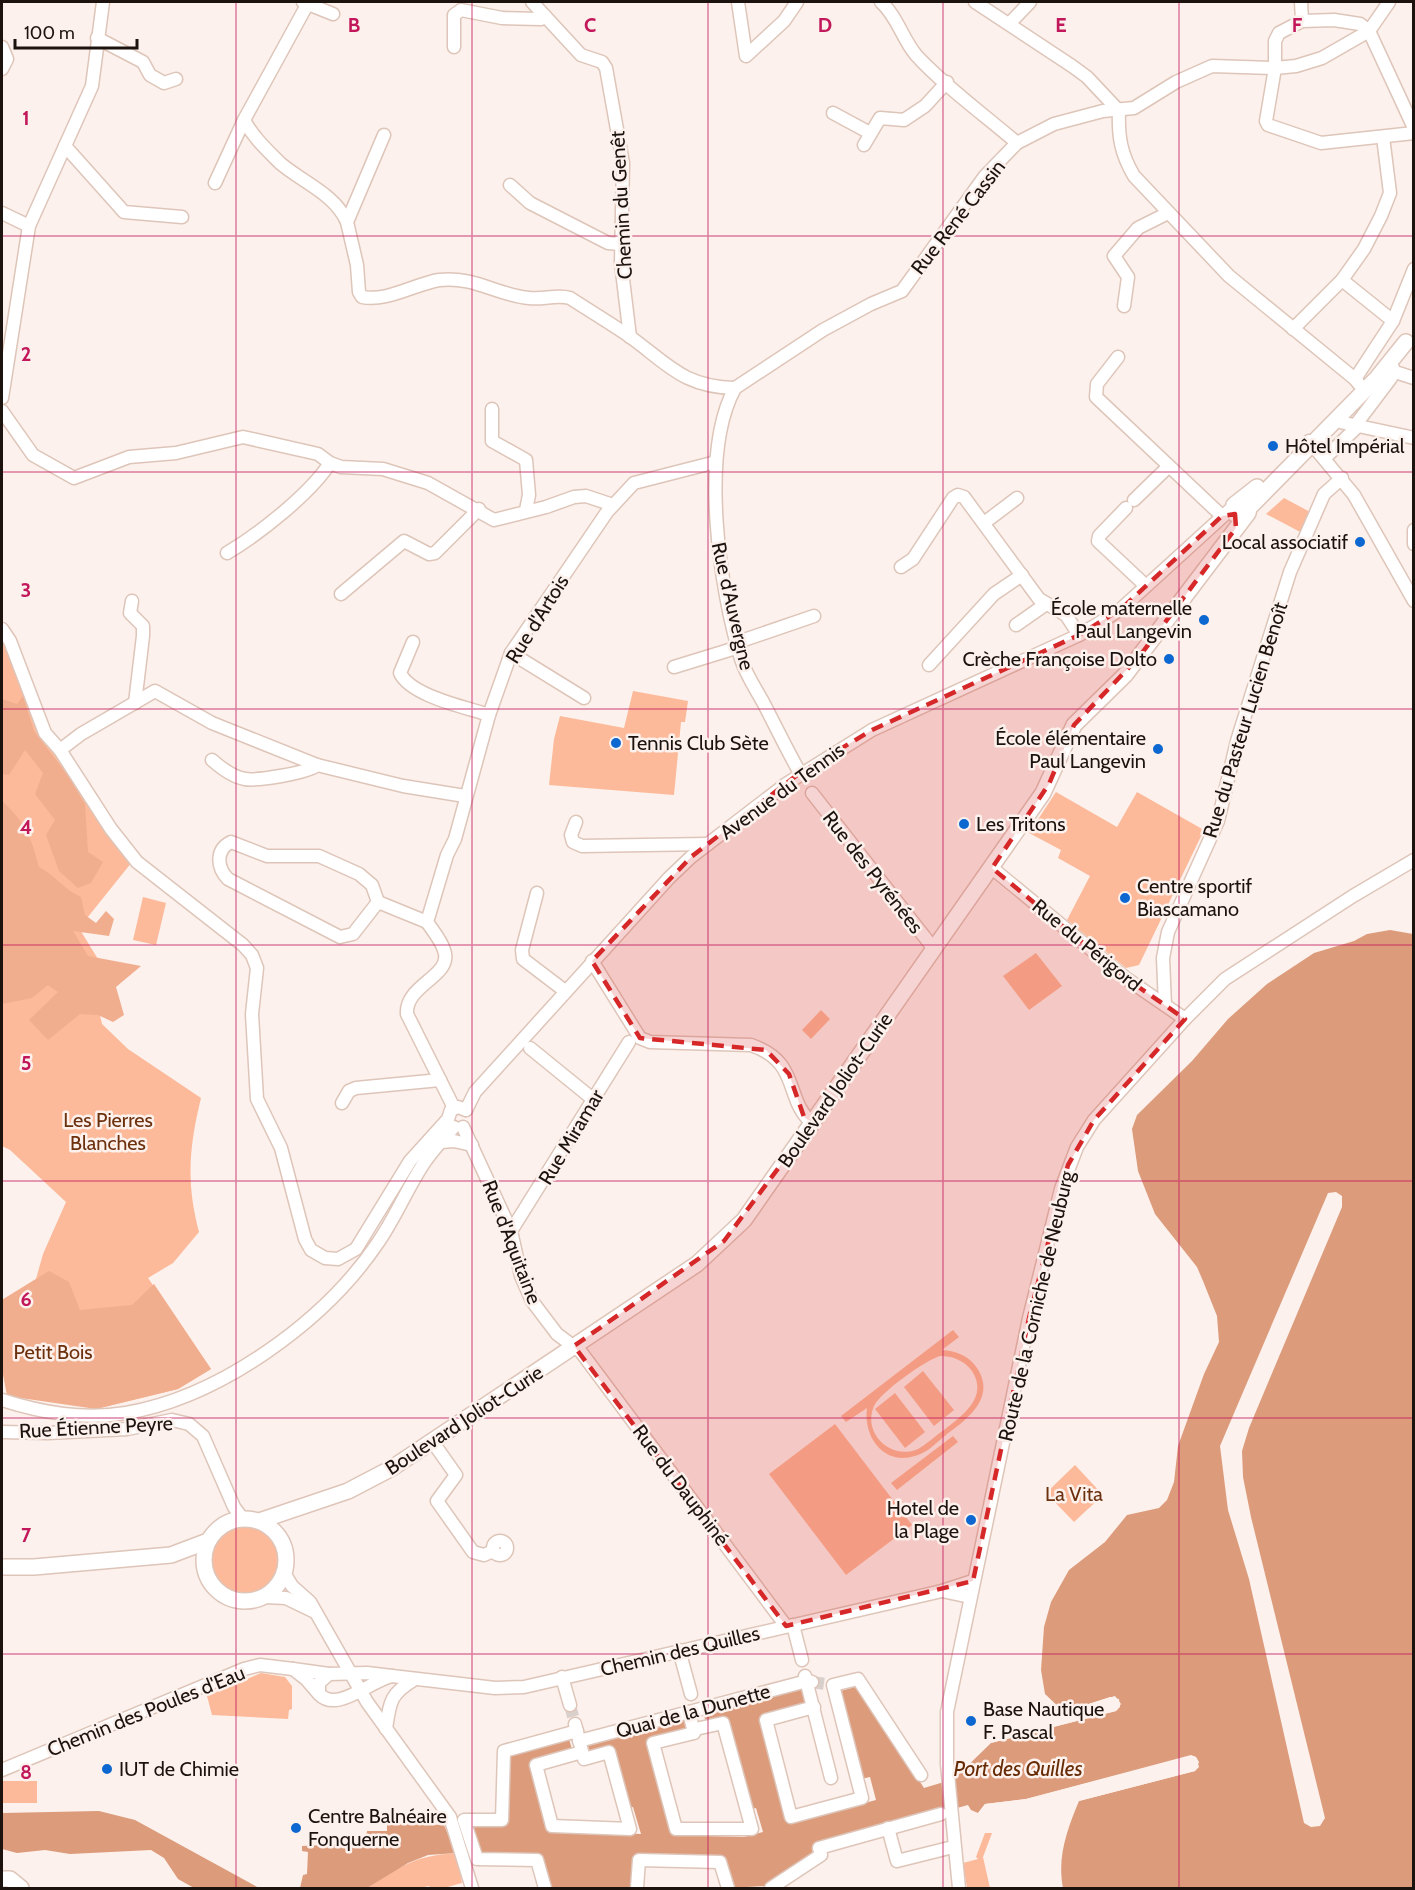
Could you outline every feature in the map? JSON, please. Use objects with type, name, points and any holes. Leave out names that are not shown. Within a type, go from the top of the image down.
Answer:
[{"type":"main road","points":[[1375,381],[1410,337]]},
{"type":"main road","points":[[1375,381],[1410,337]]},
{"type":"main road","name":"Avenue du Tennis","points":[[1237,513],[1308,442],[1375,381]]},
{"type":"main road","name":"Boulevard Joliot-Curie","points":[[259,1521],[364,1484],[697,1264],[724,1241],[744,1220],[992,868],[1049,784],[1066,740],[1079,718],[1125,675],[1237,513]]},
{"type":"main road","points":[[280,1538],[289,1516],[298,1508]]},
{"type":"main road","points":[[171,1555],[208,1541],[225,1523],[242,1518],[267,1525],[280,1538],[285,1549],[284,1573],[273,1590],[265,1597],[247,1602],[228,1598],[213,1587],[204,1570],[203,1560],[208,1541]]},
{"type":"main road","points":[[2,1567],[34,1567],[171,1555],[187,1558],[204,1570]]},
{"type":"main road","points":[[6,1882],[10,1879],[21,1888]]},
{"type":"street","points":[[2,398],[7,341],[29,226],[92,86],[103,2]]},
{"type":"street","name":"Chemin du Genêt","points":[[532,2],[581,55],[602,62],[606,68],[623,163],[620,244],[630,337]]},
{"type":"street","points":[[738,2],[746,56],[784,21],[797,2]]},
{"type":"street","points":[[881,2],[895,17],[904,40],[918,57],[1017,143]]},
{"type":"street","points":[[975,2],[1087,77],[1119,111],[1118,138],[1124,159],[1134,176],[1229,276],[1293,329],[1375,381]]},
{"type":"street","points":[[1009,24],[1030,2]]},
{"type":"street","points":[[1301,2],[1302,21]]},
{"type":"street","points":[[1369,31],[1389,2]]},
{"type":"street","points":[[214,183],[305,3],[333,14]]},
{"type":"street","points":[[454,46],[454,15],[461,10],[502,18],[541,20],[545,16]]},
{"type":"street","points":[[1302,21],[1356,23],[1369,31],[1413,130],[1383,137],[1321,142],[1268,125],[1266,121],[1275,68],[1275,41],[1279,33],[1302,21]]},
{"type":"street","name":"Rue René Cassin","points":[[735,388],[823,330],[902,291],[985,176],[1017,143],[1054,124],[1102,111],[1134,108],[1176,82],[1212,66],[1275,68],[1296,66],[1331,55],[1369,31]]},
{"type":"street","points":[[97,38],[143,62],[150,75],[164,83],[176,79]]},
{"type":"street","points":[[2,47],[7,59],[2,69]]},
{"type":"street","points":[[864,145],[880,118],[904,120],[926,106],[947,82]]},
{"type":"street","points":[[833,113],[870,134]]},
{"type":"street","points":[[244,120],[255,139],[280,162],[341,209],[347,222],[357,265],[358,292],[362,297],[386,295],[439,280],[470,281],[530,298],[559,295],[570,298],[630,337],[680,375],[710,387],[735,388],[728,400],[716,462]]},
{"type":"street","points":[[347,222],[384,135]]},
{"type":"street","points":[[1293,329],[1342,280],[1364,249],[1390,193],[1383,137]]},
{"type":"street","points":[[64,146],[124,212],[182,217]]},
{"type":"street","points":[[510,185],[530,203],[608,243],[620,244]]},
{"type":"street","points":[[2,213],[29,226]]},
{"type":"street","points":[[1124,306],[1128,277],[1125,270],[1114,260],[1114,254],[1138,228],[1168,213]]},
{"type":"street","points":[[1328,455],[1357,426],[1375,381],[1393,321],[1413,269]]},
{"type":"street","points":[[1342,280],[1393,321]]},
{"type":"street","points":[[1118,357],[1097,384],[1096,398],[1168,467],[1237,513]]},
{"type":"street","points":[[1375,381],[1395,372],[1413,378]]},
{"type":"street","points":[[492,409],[492,441],[526,460],[529,495],[526,510]]},
{"type":"street","points":[[2,411],[33,455],[74,478],[82,477],[103,465],[129,457],[176,453],[243,437],[318,454],[330,463],[341,467],[383,469],[428,483],[494,520],[586,496],[613,505]]},
{"type":"street","points":[[1336,416],[1413,438]]},
{"type":"street","points":[[1308,442],[1342,478],[1375,530],[1413,601]]},
{"type":"street","name":"Rue d'Artois","points":[[427,922],[447,855],[455,839],[489,715],[512,653],[613,505],[634,483],[646,478],[716,462]]},
{"type":"street","name":"Rue d'Auvergne","points":[[716,462],[717,535],[738,645],[748,676],[800,773]]},
{"type":"street","points":[[227,553],[253,537],[299,496],[330,463]]},
{"type":"street","points":[[1146,586],[1098,541],[1099,536],[1168,467]]},
{"type":"street","name":"Rue du Pasteur Lucien Benoît","points":[[1165,1005],[1163,958],[1168,932],[1218,821],[1238,741],[1290,572],[1324,494],[1342,478]]},
{"type":"street","points":[[901,567],[913,559],[953,498],[958,495],[964,497],[988,520],[1022,575],[1046,604],[1058,608],[1066,615],[1079,635]]},
{"type":"street","points":[[988,520],[1017,498]]},
{"type":"street","points":[[341,594],[404,540],[429,554],[435,553],[478,509]]},
{"type":"street","name":"Avenue du Tennis","points":[[457,1118],[476,1092],[592,961],[669,878],[708,844],[800,773],[872,730],[1079,635],[1121,609],[1237,513]]},
{"type":"street","points":[[1413,530],[1413,544]]},
{"type":"street","points":[[929,665],[994,594],[1022,575]]},
{"type":"street","points":[[132,601],[130,613],[143,626],[135,703]]},
{"type":"street","points":[[1016,625],[1046,604]]},
{"type":"street","points":[[674,668],[814,616]]},
{"type":"street","points":[[2,629],[10,641],[45,733],[60,750],[111,829],[137,862],[243,945],[252,955],[257,968],[252,1014],[257,1099],[281,1148],[305,1239],[310,1250],[324,1258],[338,1259],[356,1249],[410,1161],[457,1118]]},
{"type":"street","points":[[414,642],[400,673],[403,681],[424,694],[489,715]]},
{"type":"street","points":[[512,653],[584,698]]},
{"type":"street","points":[[60,750],[81,734],[149,693],[162,693],[212,723],[317,765],[403,786],[465,796]]},
{"type":"street","points":[[212,760],[242,779],[299,774],[312,770],[317,765]]},
{"type":"street","name":"Rue des Pyrénées","points":[[812,794],[934,949]]},
{"type":"street","points":[[576,822],[571,835],[573,842],[582,846],[708,844]]},
{"type":"street","points":[[378,902],[353,933],[340,937],[228,879],[218,864],[220,854],[231,842],[267,856],[306,854],[319,856],[359,874],[372,885],[378,902],[427,922]]},
{"type":"street","name":"Route de la Corniche de Neuburg","points":[[959,1888],[946,1816],[946,1712],[1029,1318],[1068,1165],[1094,1120],[1185,1018],[1225,979],[1245,964],[1413,860]]},
{"type":"street","name":"Rue du Périgord","points":[[992,868],[1127,979],[1185,1018]]},
{"type":"street","points":[[537,893],[532,900],[522,950],[523,959],[565,991]]},
{"type":"street","name":"Rue d'Aquitaine","points":[[427,922],[444,950],[446,959],[444,967],[413,994],[407,1005],[407,1014],[472,1145],[511,1231],[520,1276],[532,1301],[557,1334],[574,1346]]},
{"type":"street","points":[[592,961],[639,1038],[650,1042],[751,1045],[766,1050],[789,1074],[804,1117],[812,1124]]},
{"type":"street","name":"Rue Miramar","points":[[511,1231],[629,1042]]},
{"type":"street","points":[[530,1048],[594,1100]]},
{"type":"street","points":[[342,1103],[349,1091],[356,1088],[440,1080]]},
{"type":"street","points":[[2,1400],[57,1414],[127,1413],[171,1400],[249,1364],[321,1309],[347,1281],[377,1245],[423,1164],[457,1118]]},
{"type":"street","points":[[441,1142],[454,1141],[472,1145]]},
{"type":"street","name":"Rue du Dauphiné","points":[[574,1346],[789,1625]]},
{"type":"street","name":"Rue Étienne Peyre","points":[[2,1432],[48,1433],[127,1429],[172,1420],[189,1424],[203,1436],[234,1507],[242,1518]]},
{"type":"street","points":[[432,1441],[456,1475],[437,1500],[473,1552],[484,1555],[493,1551]]},
{"type":"street","points":[[284,1573],[292,1586],[310,1602],[359,1689],[450,1817],[472,1888]]},
{"type":"street","name":"Chemin des Quilles","points":[[350,1673],[379,1673],[416,1679],[517,1688],[973,1581]]},
{"type":"street","name":"Chemin des Quilles","points":[[942,1590],[970,1597]]},
{"type":"street","points":[[265,1597],[286,1598],[315,1612]]},
{"type":"street","points":[[789,1625],[802,1660]]},
{"type":"street","points":[[679,1650],[701,1733],[723,1723],[752,1829],[676,1829],[653,1743],[694,1733],[692,1705]]},
{"type":"street","name":"Chemin des Poules d'Eau","points":[[2,1770],[244,1669],[260,1665],[329,1674],[350,1673]]},
{"type":"street","points":[[292,1669],[306,1679],[323,1698],[339,1701],[359,1689]]},
{"type":"street","points":[[319,1694],[319,1683],[329,1674]]},
{"type":"street","name":"Chemin des Quilles","points":[[359,1689],[392,1676]]},
{"type":"street","points":[[562,1677],[570,1705]]},
{"type":"street","points":[[386,1728],[390,1701],[402,1687],[416,1679]]},
{"type":"street","name":"Quai de la Dunette","points":[[579,1741],[692,1705],[808,1679],[814,1707]]},
{"type":"street","points":[[831,1778],[814,1707],[766,1720],[791,1817],[862,1798],[833,1685],[858,1679],[921,1775]]},
{"type":"street","points":[[545,1888],[537,1860],[477,1859],[464,1820],[502,1820],[504,1751],[579,1741],[609,1752],[630,1829],[552,1826],[536,1765],[579,1741]]},
{"type":"street","points":[[771,1888],[821,1855],[819,1848],[888,1828],[946,1816]]},
{"type":"street","points":[[888,1828],[897,1861],[949,1848]]},
{"type":"street","points":[[638,1888],[639,1860],[720,1862],[728,1888]]},
{"type":"highlighted area","points":[[1235,514],[1236,528],[1139,657],[1074,725],[1049,784],[992,868],[1127,979],[1185,1019],[1094,1120],[1068,1165],[1029,1318],[973,1581],[786,1626],[574,1346],[724,1241],[812,1123],[804,1117],[789,1074],[766,1050],[640,1038],[592,961],[691,857],[797,775],[872,730],[1079,635],[1121,609],[1222,516]]},
{"type":"green space","points":[[1284,498],[1312,513],[1304,534],[1266,514]]},
{"type":"green space","name":"Les Pierres Blanches","points":[[2,634],[37,726],[132,862],[79,928],[112,982],[98,1006],[102,1024],[128,1049],[201,1098],[191,1165],[192,1197],[199,1232],[173,1263],[148,1278],[211,1369],[178,1389],[96,1409],[2,1369],[2,1300],[36,1279],[43,1254],[66,1202],[10,1150],[2,1146]]},
{"type":"green space","name":"Tennis Club Sète","points":[[633,691],[688,701],[685,722],[681,722],[674,795],[549,785],[554,739],[560,716],[624,728]]},
{"type":"green space","points":[[23,696],[34,731],[69,777],[85,804],[88,852],[103,862],[91,883],[78,888],[59,871],[46,835],[55,820],[35,794],[43,773],[25,750],[9,775],[2,774],[2,699],[17,704]]},
{"type":"green space","name":"Centre sportif Biascamano","points":[[1056,792],[1117,827],[1137,792],[1204,830],[1139,965],[1126,968],[1067,920],[1090,876],[1058,858],[1061,850],[1029,833]]},
{"type":"green space","points":[[2,801],[17,816],[26,831],[39,867],[81,897],[85,915],[96,923],[106,911],[114,919],[109,936],[73,931],[88,956],[141,966],[116,987],[124,1015],[113,1022],[98,1015],[80,1014],[48,1040],[29,1020],[58,992],[48,985],[32,998],[2,1004]]},
{"type":"green space","points":[[143,897],[166,903],[156,945],[133,940]]},
{"type":"green space","points":[[1036,953],[1062,986],[1029,1010],[1003,976]]},
{"type":"green space","points":[[821,1010],[830,1019],[811,1039],[802,1030]]},
{"type":"green space","name":"Petit Bois","points":[[49,1271],[69,1282],[80,1310],[132,1305],[154,1284],[211,1369],[178,1389],[96,1409],[7,1396],[2,1369],[2,1300]]},
{"type":"green space","points":[[953,1330],[959,1337],[942,1350],[966,1357],[977,1368],[982,1379],[983,1389],[977,1407],[924,1453],[915,1456],[893,1457],[878,1446],[868,1429],[867,1408],[846,1422],[841,1416]],"holes":[[[940,1356],[962,1361],[972,1371],[977,1389],[971,1405],[958,1419],[918,1449],[908,1452],[889,1448],[881,1442],[872,1426],[871,1416],[874,1406],[894,1385],[914,1370]]]},
{"type":"green space","points":[[923,1371],[954,1410],[934,1426],[904,1387]]},
{"type":"green space","points":[[895,1393],[925,1432],[905,1448],[875,1409]]},
{"type":"green space","points":[[835,1424],[912,1525],[846,1575],[769,1474]]},
{"type":"green space","points":[[953,1436],[958,1442],[897,1490],[891,1483]]},
{"type":"green space","name":"La Vita","points":[[1075,1465],[1103,1495],[1074,1522],[1046,1493]]},
{"type":"green space","points":[[245,1523],[259,1526],[271,1534],[279,1546],[282,1560],[279,1574],[271,1586],[259,1594],[245,1597],[231,1594],[219,1586],[211,1574],[208,1560],[211,1546],[219,1534],[231,1526]]},
{"type":"green space","points":[[261,1673],[285,1677],[292,1686],[292,1709],[289,1710],[288,1719],[212,1715],[207,1696]]},
{"type":"green space","points":[[2,1781],[37,1781],[37,1803],[2,1803]]},
{"type":"green space","points":[[985,1833],[992,1833],[983,1857],[990,1888],[967,1888],[963,1863],[978,1859],[976,1857]]},
{"type":"green space","points":[[456,1853],[462,1883],[444,1888],[430,1888],[429,1886],[367,1888],[409,1863],[441,1854]]},
{"type":"water","name":"Port des Quilles","points":[[1390,930],[1413,934],[1413,1888],[1063,1888],[1062,1854],[1079,1801],[1195,1771],[1199,1767],[1196,1757],[1191,1755],[1026,1799],[985,1804],[978,1813],[971,1810],[968,1805],[812,1848],[813,1855],[766,1886],[729,1888],[720,1858],[633,1857],[632,1888],[548,1888],[539,1857],[478,1857],[469,1824],[506,1823],[508,1755],[569,1739],[573,1753],[534,1764],[553,1832],[641,1834],[633,1807],[626,1808],[609,1750],[591,1754],[588,1746],[686,1720],[688,1728],[646,1742],[672,1835],[744,1837],[763,1832],[756,1808],[748,1810],[724,1720],[707,1724],[704,1716],[801,1689],[806,1706],[763,1719],[791,1823],[876,1800],[870,1777],[861,1779],[837,1692],[858,1686],[924,1788],[954,1779],[991,1743],[1116,1711],[1120,1707],[1119,1699],[1110,1697],[1064,1712],[1045,1694],[1041,1670],[1044,1627],[1051,1602],[1069,1570],[1105,1542],[1127,1515],[1159,1508],[1167,1500],[1174,1482],[1178,1446],[1204,1374],[1219,1342],[1217,1316],[1197,1267],[1155,1214],[1138,1171],[1132,1129],[1137,1115],[1192,1061],[1228,1019],[1267,984],[1314,953],[1354,941],[1367,934]]},
{"type":"water","points":[[99,1811],[135,1820],[259,1888],[194,1888],[178,1879],[164,1858],[151,1850],[70,1854],[45,1850],[17,1853],[2,1849],[2,1813]]},
{"type":"water","points":[[387,1825],[444,1825],[456,1853],[428,1855],[408,1863],[367,1888],[300,1888],[303,1875],[307,1874],[308,1852],[302,1851],[302,1846],[347,1844],[348,1839],[366,1837],[367,1831],[387,1831]]},
{"type":"pier","points":[[1336,1192],[1342,1196],[1342,1207],[1249,1428],[1242,1451],[1243,1477],[1251,1517],[1325,1818],[1320,1826],[1311,1827],[1304,1823],[1249,1579],[1228,1510],[1220,1446],[1328,1193]]},
{"type":"pier","points":[[1115,1696],[1121,1704],[1116,1711],[991,1743],[995,1738],[1115,1708],[1116,1701],[1110,1700],[1064,1715],[1059,1713]]},
{"type":"pier","points":[[1191,1756],[1196,1757],[1199,1762],[1195,1771],[1075,1802],[1078,1798],[1194,1768],[1196,1763],[1191,1759],[1027,1802],[986,1807],[979,1815],[978,1813],[985,1804],[1026,1799]]},
{"type":"tunnel","points":[[812,1682],[833,1685]]},
{"type":"tunnel","points":[[570,1705],[575,1724]]},
{"type":"place","name":"Hôtel Impérial","points":[[1273,446]]},
{"type":"place","name":"Local associatif","points":[[1360,542]]},
{"type":"place","name":"École maternelle Paul Langevin","points":[[1204,620]]},
{"type":"place","name":"Crèche Françoise Dolto","points":[[1169,659]]},
{"type":"place","name":"Tennis Club Sète","points":[[616,743]]},
{"type":"place","name":"École élémentaire Paul Langevin","points":[[1158,749]]},
{"type":"place","name":"Les Tritons","points":[[964,824]]},
{"type":"place","name":"Centre sportif Biascamano","points":[[1125,898]]},
{"type":"place","name":"Hotel de la Plage","points":[[971,1520]]},
{"type":"place","name":"Base Nautique F. Pascal","points":[[971,1721]]},
{"type":"place","name":"IUT de Chimie","points":[[107,1769]]},
{"type":"place","name":"Centre Balnéaire Fonquerne","points":[[296,1828]]}]
